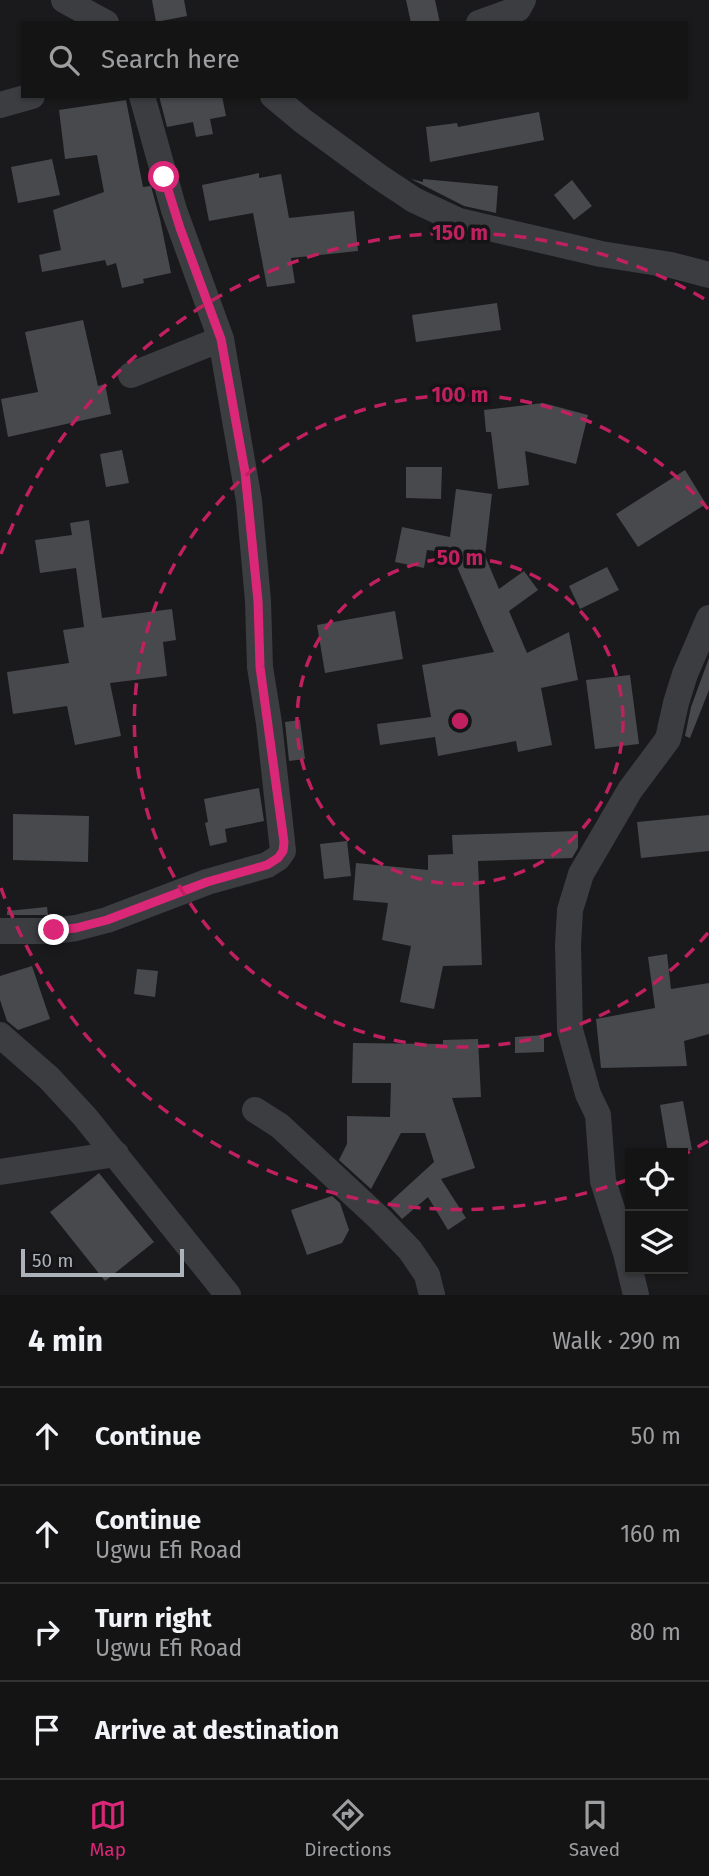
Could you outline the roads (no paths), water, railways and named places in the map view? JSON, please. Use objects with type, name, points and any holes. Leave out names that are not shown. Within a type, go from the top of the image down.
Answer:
[{"type":"street","points":[[64,0],[102,21]]},
{"type":"street","points":[[485,21],[518,9],[523,0]]},
{"type":"street","points":[[0,931],[76,928],[107,920],[207,882],[267,865],[283,851],[284,842],[260,667],[258,601],[249,501],[221,339],[177,219],[143,98]]},
{"type":"street","points":[[275,98],[303,121],[414,200],[459,220],[601,254],[671,265],[709,275]]},
{"type":"street","points":[[131,375],[221,339]]},
{"type":"street","points":[[636,1295],[626,1252],[603,1181],[598,1115],[587,1094],[570,1030],[570,910],[581,874],[630,790],[668,738],[685,674],[709,618]]},
{"type":"street","points":[[0,1035],[49,1078],[116,1154],[228,1295]]},
{"type":"street","points":[[255,1110],[280,1126],[388,1227],[410,1250],[427,1275],[432,1295]]},
{"type":"street","points":[[0,1172],[116,1154]]}]
